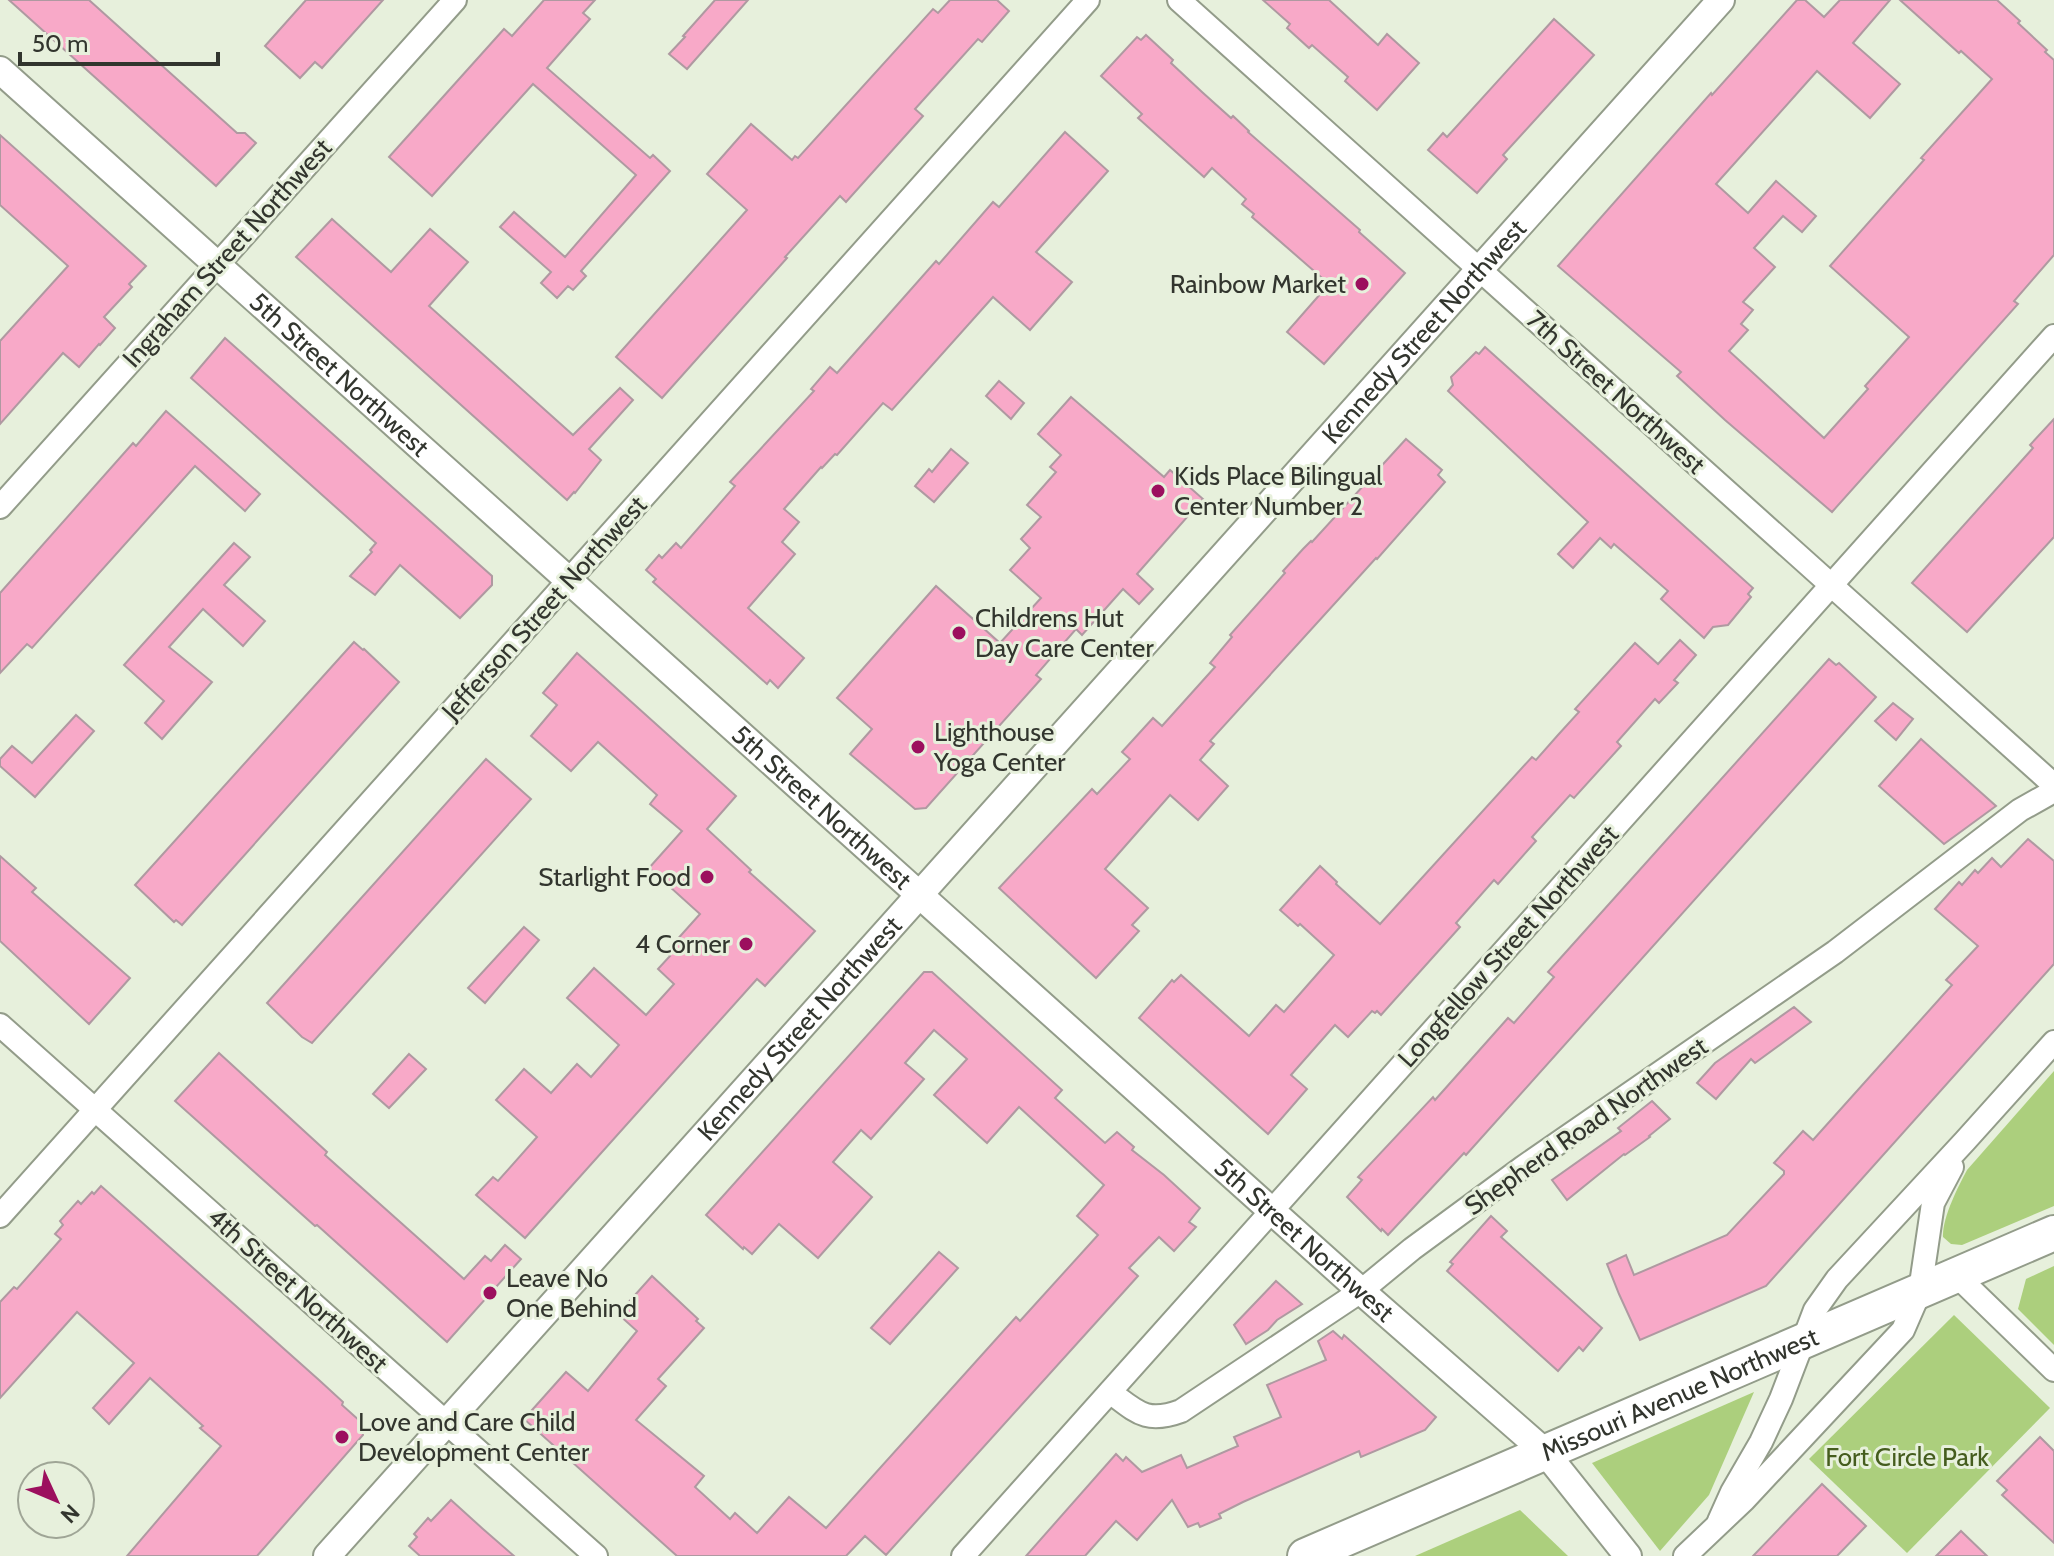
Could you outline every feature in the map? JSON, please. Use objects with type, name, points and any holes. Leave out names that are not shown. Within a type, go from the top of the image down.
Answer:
[{"type":"main road","name":"Missouri Avenue Northwest","points":[[1305,1556],[2054,1233]]},
{"type":"street","name":"Ingraham Street Northwest","points":[[0,507],[455,0]]},
{"type":"street","name":"Jefferson Street Northwest","points":[[0,1216],[1088,0]]},
{"type":"street","name":"7th Street Northwest","points":[[1179,0],[2054,785]]},
{"type":"street","name":"Kennedy Street Northwest","points":[[327,1556],[1721,0]]},
{"type":"street","name":"5th Street Northwest","points":[[0,70],[1271,1211],[1545,1452],[1628,1556]]},
{"type":"street","name":"Longfellow Street Northwest","points":[[963,1556],[2054,336]]},
{"type":"street","name":"Shepherd Road Northwest","points":[[1110,1392],[1149,1417],[1164,1417],[1181,1411],[1361,1291],[1412,1249],[1522,1168],[1824,960],[2028,805],[2054,791]]},
{"type":"street","name":"4th Street Northwest","points":[[0,1025],[596,1556]]},
{"type":"street","points":[[1719,1521],[1781,1399],[1815,1310],[1837,1279],[2054,1042]]},
{"type":"street","points":[[1685,1556],[1744,1500],[1903,1330],[1920,1291],[1933,1203],[1965,1141]]},
{"type":"street","points":[[1956,1275],[2054,1370]]},
{"type":"green space","points":[[2054,1071],[2054,1206],[1962,1245],[1951,1244],[1943,1237],[1945,1221],[1967,1170]]},
{"type":"green space","points":[[2054,1266],[2054,1345],[2018,1309],[2026,1279]]},
{"type":"green space","name":"Fort Circle Park","points":[[1954,1315],[2050,1408],[1907,1553],[1809,1459]]},
{"type":"green space","points":[[1754,1392],[1709,1495],[1660,1551],[1592,1463]]},
{"type":"green space","points":[[1520,1510],[1568,1556],[1415,1556]]},
{"type":"building","points":[[9,0],[89,0],[237,133],[245,133],[256,143],[216,186]]},
{"type":"building","points":[[306,0],[383,0],[322,68],[315,62],[300,78],[265,46]]},
{"type":"building","points":[[544,0],[595,0],[583,13],[590,19],[547,68],[650,158],[653,155],[670,171],[581,271],[586,276],[573,290],[568,286],[557,298],[541,283],[551,272],[500,227],[514,212],[565,257],[636,175],[533,84],[432,196],[389,157],[504,29],[512,36]]},
{"type":"building","points":[[715,0],[748,0],[687,69],[669,54]]},
{"type":"building","points":[[950,0],[997,0],[1009,11],[982,42],[978,39],[915,109],[923,116],[846,202],[840,196],[662,398],[616,357],[747,210],[707,174],[751,124],[792,160],[795,156],[798,158],[933,9],[938,13]]},
{"type":"building","points":[[1263,0],[1329,0],[1378,45],[1387,34],[1419,63],[1377,110],[1345,81],[1348,77],[1312,45],[1309,48],[1287,28],[1290,24]]},
{"type":"building","points":[[1797,0],[1805,0],[1824,17],[1840,0],[1890,0],[1853,43],[1900,84],[1870,118],[1817,71],[1716,184],[1748,213],[1776,181],[1816,216],[1802,232],[1783,216],[1754,248],[1775,267],[1743,302],[1753,310],[1741,324],[1748,330],[1729,351],[1824,438],[1909,337],[1830,266],[1992,79],[1900,0],[1997,0],[2054,60],[2054,255],[2014,301],[2018,304],[1832,512],[1677,376],[1681,372],[1558,266]]},
{"type":"building","points":[[1554,19],[1594,55],[1503,155],[1507,159],[1477,193],[1428,150],[1443,133],[1447,137]]},
{"type":"building","points":[[1146,35],[1202,92],[1231,118],[1233,116],[1405,273],[1324,364],[1287,332],[1329,284],[1252,217],[1254,214],[1242,204],[1246,199],[1212,168],[1204,177],[1138,118],[1142,114],[1101,76],[1137,37],[1141,40]]},
{"type":"building","points":[[1065,132],[1108,171],[1036,252],[1072,282],[1030,330],[993,297],[892,410],[883,403],[784,509],[799,522],[782,542],[795,554],[748,608],[804,658],[778,688],[770,680],[767,684],[653,582],[656,579],[646,570],[659,555],[662,558],[676,543],[681,548],[735,486],[730,482],[814,391],[811,389],[830,367],[837,373],[936,261],[939,264],[993,202],[999,207]]},
{"type":"building","points":[[0,135],[146,266],[129,284],[132,287],[104,317],[115,328],[100,345],[79,367],[63,353],[0,424],[0,341],[68,266],[0,205]]},
{"type":"building","points":[[332,219],[391,272],[430,229],[468,262],[429,306],[573,435],[620,388],[633,400],[589,449],[601,460],[567,500],[296,257]]},
{"type":"building","points":[[225,338],[492,576],[492,585],[460,618],[400,565],[375,595],[350,576],[372,552],[370,550],[376,543],[191,378]]},
{"type":"building","points":[[1485,347],[1753,588],[1748,594],[1751,597],[1728,625],[1713,627],[1704,638],[1661,599],[1668,591],[1614,544],[1611,548],[1600,538],[1573,568],[1558,554],[1588,522],[1448,391],[1453,385],[1451,377]]},
{"type":"building","points":[[999,381],[1024,403],[1011,419],[986,396]]},
{"type":"building","points":[[1071,397],[1164,477],[1170,470],[1203,499],[1137,574],[1153,589],[1139,604],[1123,589],[1082,635],[1076,629],[1036,675],[1041,679],[926,808],[915,809],[850,754],[872,729],[837,698],[936,586],[1000,643],[1041,598],[1010,570],[1030,548],[1021,539],[1041,517],[1027,505],[1056,472],[1050,467],[1061,455],[1038,434]]},
{"type":"building","points":[[166,411],[260,494],[245,511],[195,466],[32,648],[27,644],[0,673],[0,593],[133,443],[136,446]]},
{"type":"building","points":[[2054,419],[2054,537],[1967,632],[1912,583],[2033,448],[2030,445]]},
{"type":"building","points":[[1406,439],[1442,470],[1438,475],[1445,482],[1210,741],[1214,744],[1200,760],[1228,786],[1198,820],[1170,795],[1105,869],[1148,908],[1132,925],[1139,931],[1096,978],[999,888],[1092,789],[1097,794],[1130,759],[1122,752],[1153,718],[1162,726],[1215,667],[1210,663],[1232,637],[1230,635],[1285,573],[1283,571]]},
{"type":"building","points":[[951,449],[968,463],[934,502],[915,486],[929,469],[932,472]]},
{"type":"building","points":[[234,543],[250,557],[224,585],[265,621],[243,646],[203,609],[169,647],[212,682],[162,739],[145,723],[164,701],[124,665]]},
{"type":"building","points":[[1680,640],[1696,655],[1674,680],[1678,683],[1659,703],[1655,699],[1617,742],[1621,746],[1574,798],[1570,795],[1532,837],[1536,841],[1498,884],[1494,880],[1456,923],[1460,927],[1381,1015],[1372,1011],[1348,1037],[1335,1025],[1291,1075],[1307,1089],[1268,1134],[1139,1018],[1172,980],[1174,982],[1181,975],[1249,1036],[1276,1005],[1284,1012],[1334,955],[1280,910],[1320,866],[1380,924],[1532,757],[1536,760],[1579,712],[1575,709],[1635,643],[1658,664]]},
{"type":"building","points":[[354,642],[399,682],[182,925],[176,920],[174,922],[135,885]]},
{"type":"building","points":[[577,653],[736,796],[707,829],[751,870],[749,872],[815,931],[765,986],[757,979],[525,1238],[476,1195],[493,1177],[498,1181],[537,1137],[496,1100],[524,1069],[551,1093],[577,1064],[591,1077],[619,1045],[567,998],[594,968],[646,1015],[674,984],[658,969],[670,956],[666,952],[700,914],[649,868],[682,831],[650,804],[657,795],[598,742],[571,771],[531,736],[557,705],[543,693]]},
{"type":"building","points":[[1829,659],[1836,665],[1839,663],[1876,697],[1466,1155],[1464,1153],[1388,1235],[1381,1231],[1347,1197],[1362,1180],[1358,1177],[1433,1097],[1435,1100],[1508,1018],[1514,1023],[1554,977],[1548,972]]},
{"type":"building","points":[[1893,703],[1913,719],[1896,740],[1875,721]]},
{"type":"building","points":[[76,715],[94,731],[35,797],[0,766],[0,759],[12,746],[32,763]]},
{"type":"building","points":[[1921,739],[1996,806],[1944,844],[1879,786]]},
{"type":"building","points":[[486,759],[531,799],[312,1043],[302,1037],[267,1003]]},
{"type":"building","points":[[2028,839],[2054,861],[2054,964],[1766,1286],[1640,1340],[1607,1264],[1626,1255],[1634,1275],[1727,1235],[1784,1174],[1774,1163],[1803,1131],[1813,1140],[1952,985],[1946,980],[1978,946],[1935,909],[1959,882],[1962,885],[1975,870],[1978,873],[1992,858],[2001,867]]},
{"type":"building","points":[[0,856],[36,888],[32,892],[130,978],[89,1024],[0,941]]},
{"type":"building","points":[[524,927],[539,940],[485,1003],[468,988]]},
{"type":"building","points":[[924,972],[932,972],[1062,1090],[1055,1098],[1105,1143],[1117,1132],[1134,1147],[1132,1150],[1200,1208],[1189,1222],[1196,1227],[1174,1251],[1159,1237],[1129,1268],[1138,1276],[886,1555],[865,1536],[846,1556],[677,1556],[524,1419],[566,1372],[588,1391],[637,1331],[618,1314],[652,1276],[704,1328],[658,1379],[666,1386],[636,1420],[704,1476],[695,1487],[730,1519],[735,1513],[757,1533],[789,1497],[826,1528],[1016,1317],[1020,1321],[1098,1235],[1077,1216],[1104,1185],[1019,1107],[987,1143],[934,1095],[967,1059],[934,1030],[905,1063],[924,1079],[871,1139],[861,1130],[833,1162],[872,1197],[818,1258],[779,1224],[752,1254],[706,1215]]},
{"type":"building","points":[[1794,1007],[1811,1022],[1755,1063],[1751,1059],[1716,1099],[1697,1083],[1715,1063]]},
{"type":"building","points":[[219,1053],[327,1152],[325,1155],[464,1279],[485,1256],[491,1261],[505,1245],[521,1259],[447,1342],[175,1101]]},
{"type":"building","points":[[409,1054],[426,1069],[389,1108],[373,1094]]},
{"type":"building","points":[[1652,1101],[1670,1119],[1567,1200],[1552,1180],[1621,1131],[1618,1128]]},
{"type":"building","points":[[101,1186],[319,1380],[361,1422],[363,1435],[257,1556],[127,1556],[221,1446],[150,1378],[109,1424],[93,1408],[134,1363],[77,1312],[0,1398],[0,1302],[14,1287],[17,1289],[61,1239],[55,1234],[63,1225],[60,1221],[78,1201],[81,1204]]},
{"type":"building","points":[[1491,1216],[1507,1231],[1501,1237],[1602,1328],[1583,1351],[1579,1347],[1558,1371],[1447,1271],[1453,1264],[1450,1262]]},
{"type":"building","points":[[939,1252],[958,1268],[890,1344],[871,1328]]},
{"type":"building","points":[[1276,1281],[1302,1304],[1246,1344],[1234,1325]]},
{"type":"building","points":[[1333,1331],[1342,1339],[1344,1335],[1436,1417],[1425,1430],[1361,1457],[1359,1451],[1243,1502],[1219,1514],[1221,1518],[1200,1527],[1198,1523],[1188,1527],[1172,1500],[1137,1540],[1116,1521],[1085,1556],[1026,1556],[1116,1454],[1123,1461],[1126,1457],[1142,1472],[1181,1455],[1187,1468],[1238,1446],[1234,1437],[1281,1417],[1267,1385],[1326,1360],[1318,1341]]},
{"type":"building","points":[[2040,1437],[2054,1451],[2054,1543],[2002,1495],[2007,1490],[1997,1481]]},
{"type":"building","points":[[1822,1484],[1866,1526],[1837,1556],[1753,1556]]},
{"type":"building","points":[[451,1500],[514,1556],[420,1556],[409,1546],[417,1537],[414,1534]]},
{"type":"building","points":[[1961,1531],[1987,1556],[1936,1556]]},
{"type":"place","name":"Rainbow Market","points":[[1362,284]]},
{"type":"place","name":"Kids Place Bilingual Center Number 2","points":[[1158,491]]},
{"type":"place","name":"Childrens Hut Day Care Center","points":[[959,633]]},
{"type":"place","name":"Lighthouse Yoga Center","points":[[918,747]]},
{"type":"place","name":"Starlight Food","points":[[707,877]]},
{"type":"place","name":"4 Corner","points":[[746,944]]},
{"type":"place","name":"Leave No One Behind","points":[[490,1293]]},
{"type":"place","name":"Love and Care Child Development Center","points":[[342,1437]]}]
